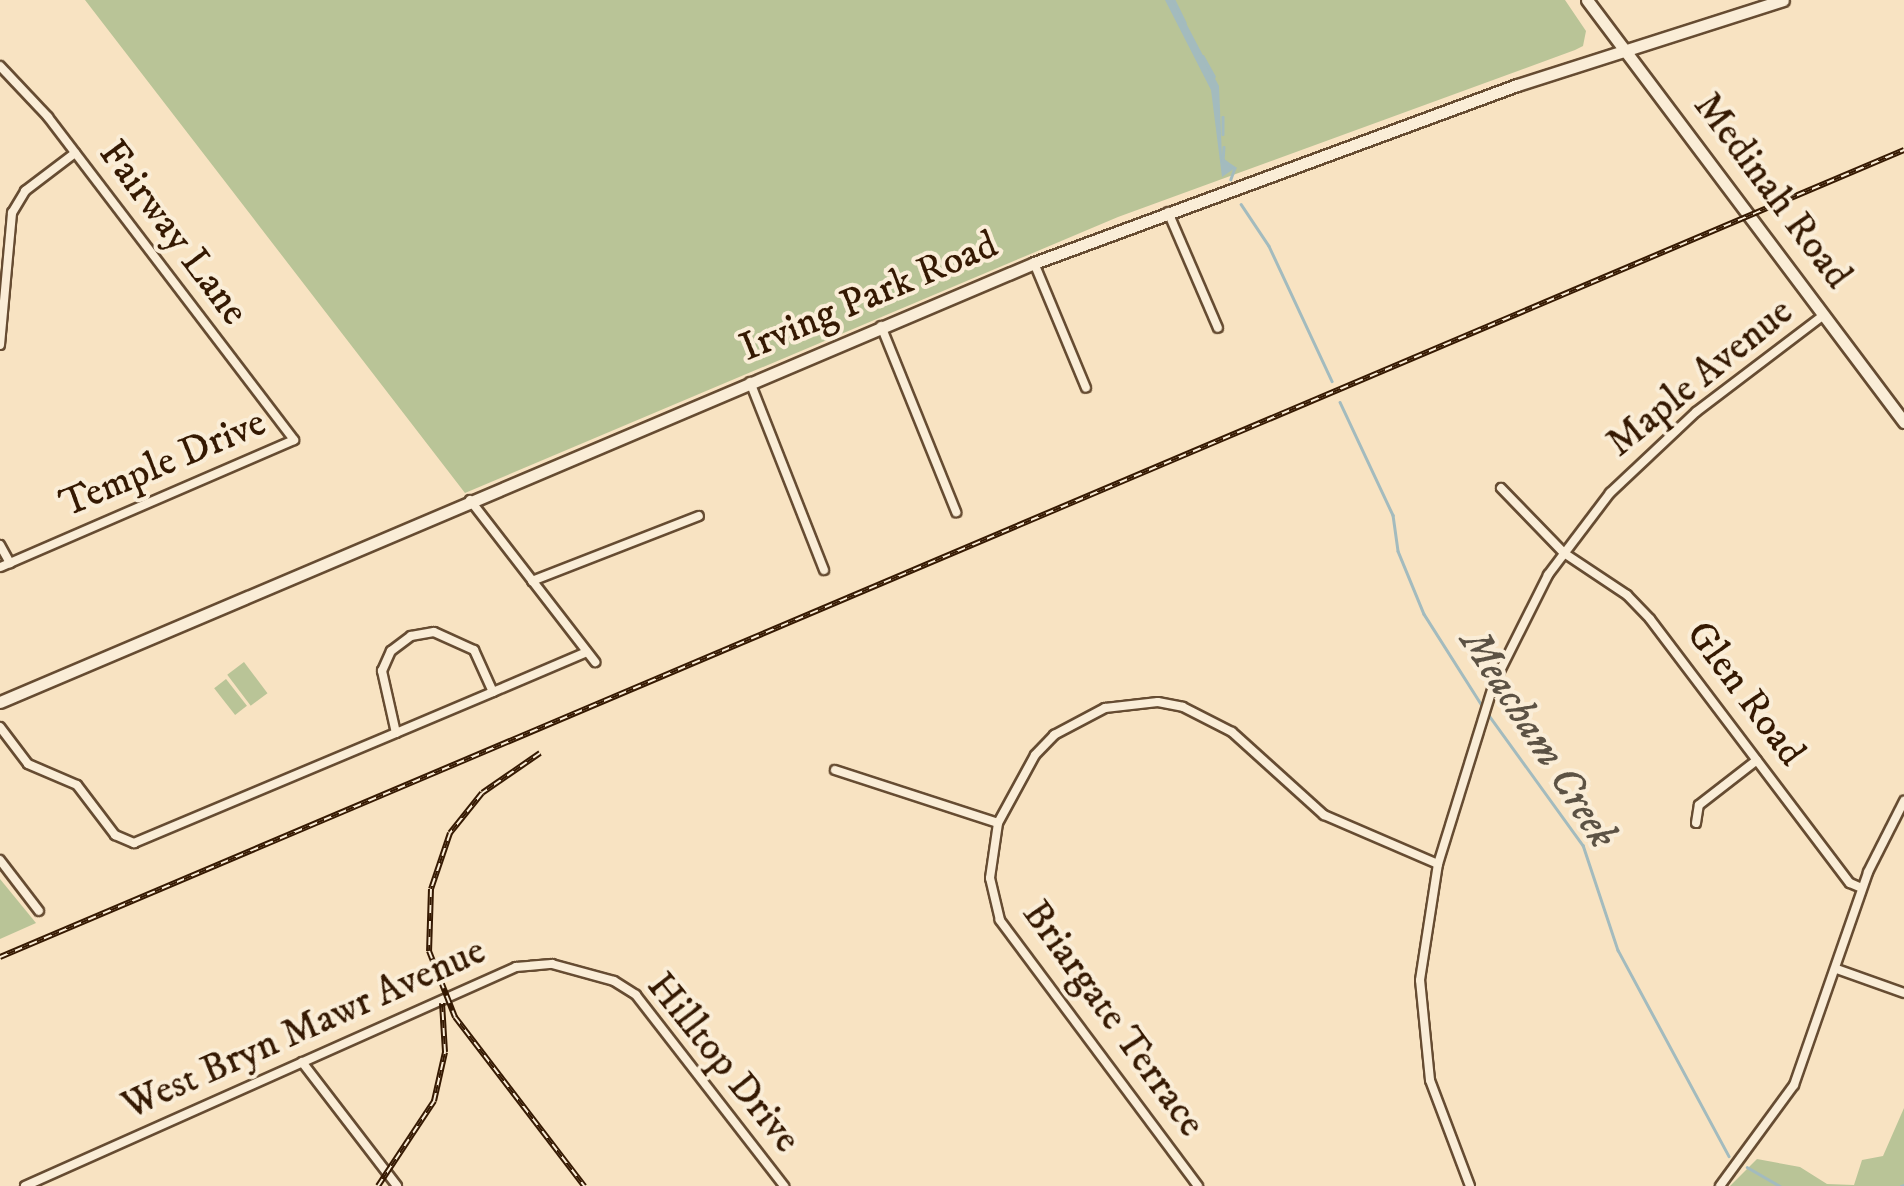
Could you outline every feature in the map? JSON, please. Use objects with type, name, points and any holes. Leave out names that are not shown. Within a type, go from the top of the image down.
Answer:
[{"type":"main road","name":"Medinah Road","points":[[1587,0],[1904,422]]},
{"type":"main road","name":"Irving Park Road","points":[[0,702],[1034,263],[1168,212],[1782,0]]},
{"type":"street","name":"Fairway Lane","points":[[0,66],[75,153],[294,440]]},
{"type":"street","points":[[0,345],[12,213],[25,191],[75,153]]},
{"type":"street","points":[[1168,212],[1218,328]]},
{"type":"street","points":[[1034,263],[1086,388]]},
{"type":"street","name":"Maple Avenue","points":[[1470,1186],[1438,1112],[1422,1027],[1422,942],[1438,864],[1486,706],[1525,616],[1564,553],[1656,446],[1824,315]]},
{"type":"street","points":[[881,326],[956,512]]},
{"type":"street","points":[[750,382],[824,570]]},
{"type":"street","name":"Temple Drive","points":[[0,567],[294,440]]},
{"type":"street","name":"Glen Road","points":[[1501,488],[1564,553],[1628,595],[1650,619],[1850,883],[1862,888]]},
{"type":"street","points":[[470,500],[595,662]]},
{"type":"street","points":[[532,581],[699,516]]},
{"type":"street","points":[[0,545],[10,563]]},
{"type":"street","points":[[396,733],[382,671],[391,651],[411,636],[434,632],[456,637],[474,650],[492,692]]},
{"type":"street","points":[[0,727],[28,764],[77,785],[115,835],[134,843],[587,652]]},
{"type":"street","points":[[836,770],[998,823],[1035,756],[1064,728],[1121,704],[1176,706],[1232,732],[1324,815],[1438,864]]},
{"type":"street","points":[[1696,823],[1699,805],[1757,760]]},
{"type":"street","points":[[1720,1186],[1788,1096],[1862,888],[1904,802]]},
{"type":"street","name":"Briargate Terrace","points":[[998,823],[990,878],[1005,932],[1198,1186]]},
{"type":"street","points":[[0,860],[39,910]]},
{"type":"street","name":"West Bryn Mawr Avenue","points":[[25,1186],[516,967],[552,964],[614,981]]},
{"type":"street","points":[[1836,968],[1904,993]]},
{"type":"street","name":"Hilltop Drive","points":[[614,981],[642,1001],[784,1186]]},
{"type":"street","points":[[302,1062],[397,1186]]},
{"type":"green space","points":[[85,0],[1565,0],[1586,31],[1583,46],[1575,50],[1118,217],[465,493]]},
{"type":"green space","points":[[244,662],[267,693],[251,706],[227,675]]},
{"type":"green space","points":[[226,679],[247,706],[235,715],[214,688]]},
{"type":"green space","points":[[0,879],[36,923],[0,939]]},
{"type":"green space","points":[[1904,1108],[1904,1186],[1730,1186],[1757,1159],[1800,1167],[1827,1184],[1854,1185],[1862,1160],[1883,1156]]},
{"type":"water","points":[[1165,0],[1174,0],[1219,86],[1222,157],[1235,168],[1222,177],[1211,90]]},
{"type":"waterway","name":"Meacham Creek","points":[[1174,0],[1185,23]]},
{"type":"waterway","name":"Meacham Creek","points":[[1203,56],[1214,76]]},
{"type":"waterway","name":"Meacham Creek","points":[[1223,117],[1223,134]]},
{"type":"waterway","name":"Meacham Creek","points":[[1224,147],[1223,160],[1235,168],[1231,179]]},
{"type":"waterway","name":"Meacham Creek","points":[[1241,204],[1269,246],[1332,381]]},
{"type":"waterway","name":"Meacham Creek","points":[[1340,402],[1393,515],[1398,551],[1424,614],[1483,707]]},
{"type":"waterway","name":"Meacham Creek","points":[[1488,714],[1583,845],[1618,950],[1729,1156]]},
{"type":"waterway","name":"Meacham Creek","points":[[1747,1167],[1780,1186]]},
{"type":"railway","points":[[0,957],[1904,150]]},
{"type":"railway","points":[[540,753],[482,793],[450,833],[431,889],[429,951],[455,1017],[584,1186]]},
{"type":"railway","points":[[378,1186],[434,1101],[445,1052],[442,1003]]}]
